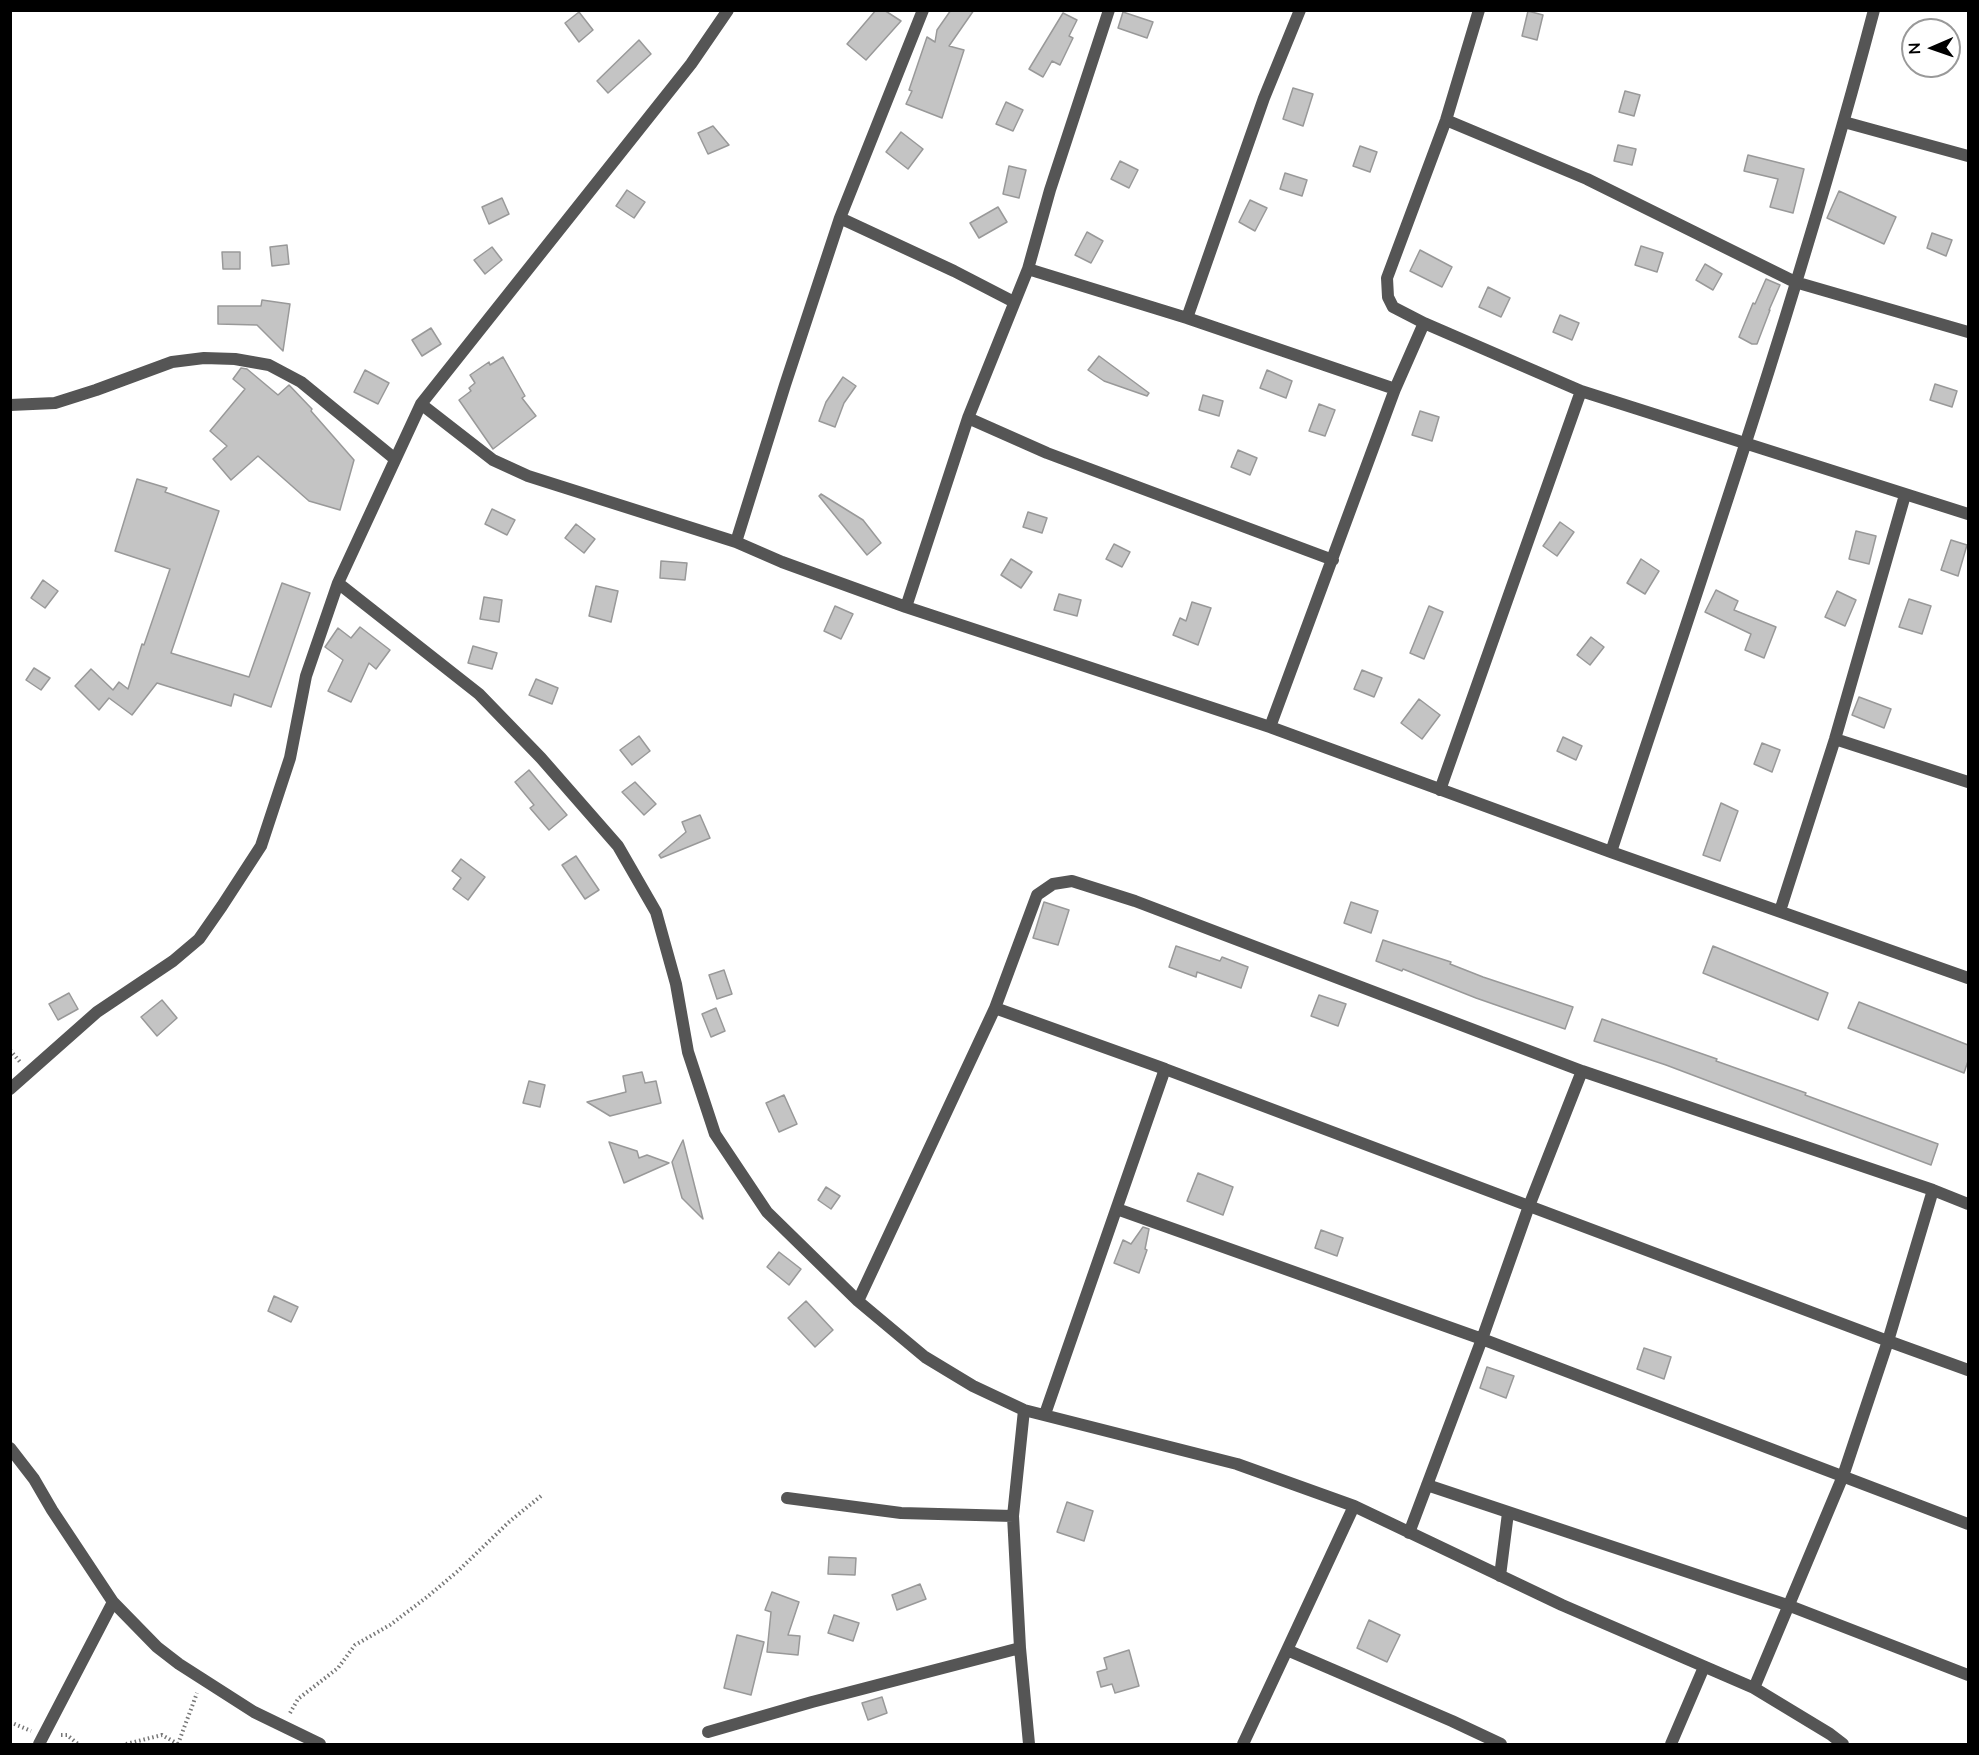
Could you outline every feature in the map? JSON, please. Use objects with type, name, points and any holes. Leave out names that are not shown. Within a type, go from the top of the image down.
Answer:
[{"type":"street","points":[[10,1089],[98,1012],[174,961],[199,939],[261,846],[290,758],[306,676],[338,583],[421,404],[691,64],[728,10]]},
{"type":"street","points":[[736,542],[840,218],[923,10]]},
{"type":"street","points":[[906,607],[968,418],[1028,269],[1050,190],[1109,10]]},
{"type":"street","points":[[1187,318],[1264,98],[1300,10]]},
{"type":"street","points":[[1479,10],[1446,120],[1387,278],[1388,297],[1393,307],[1424,323],[1581,391],[1968,514]]},
{"type":"street","points":[[1611,852],[1746,443],[1844,122],[1874,10]]},
{"type":"street","points":[[1446,120],[1587,179],[1795,282],[1968,332]]},
{"type":"street","points":[[1844,122],[1968,156]]},
{"type":"street","points":[[840,218],[954,271],[1014,302]]},
{"type":"street","points":[[1028,269],[1187,318],[1395,389]]},
{"type":"street","points":[[1270,727],[1395,389],[1424,323]]},
{"type":"street","points":[[10,405],[55,403],[172,362],[204,358],[235,359],[269,365],[301,382],[395,459]]},
{"type":"street","points":[[1440,790],[1581,391]]},
{"type":"street","points":[[421,404],[493,460],[528,477],[736,542],[782,562],[906,607],[1270,727],[1611,852],[1968,978]]},
{"type":"street","points":[[968,418],[1047,453],[1333,560]]},
{"type":"street","points":[[1780,911],[1835,739],[1905,495]]},
{"type":"street","points":[[338,583],[479,694],[542,758],[618,846],[656,912],[676,984],[688,1052],[715,1134],[767,1212],[858,1301],[925,1357],[973,1386],[1024,1410],[1237,1464],[1354,1506],[1500,1576],[1754,1688],[1843,1744]]},
{"type":"street","points":[[1835,739],[1968,782]]},
{"type":"street","points":[[858,1301],[995,1008],[1037,895],[1053,884],[1072,881],[1135,901],[1582,1071],[1933,1190],[1968,1204]]},
{"type":"street","points":[[995,1008],[1165,1069],[1968,1370]]},
{"type":"street","points":[[1046,1414],[1165,1069]]},
{"type":"street","points":[[1409,1533],[1529,1206],[1582,1071]]},
{"type":"street","points":[[1754,1688],[1843,1476],[1888,1341],[1933,1190]]},
{"type":"street","points":[[1117,1209],[1482,1339],[1968,1524]]},
{"type":"street","points":[[1024,1410],[1013,1516],[1020,1647],[1029,1744]]},
{"type":"street","points":[[10,1448],[34,1479],[113,1602],[157,1647],[254,1712],[320,1744]]},
{"type":"street","points":[[1427,1485],[1790,1606],[1968,1675]]},
{"type":"street","points":[[787,1498],[901,1513],[1013,1516]]},
{"type":"street","points":[[1243,1744],[1354,1506]]},
{"type":"street","points":[[1500,1576],[1508,1513]]},
{"type":"street","points":[[39,1744],[113,1602]]},
{"type":"street","points":[[708,1732],[812,1701],[1020,1647]]},
{"type":"street","points":[[1287,1650],[1501,1744]]},
{"type":"street","points":[[1671,1744],[1704,1667]]},
{"type":"path","points":[[283,1725],[298,1699],[338,1668],[355,1645],[390,1625],[427,1597],[510,1521],[541,1496]]},
{"type":"path","points":[[126,1744],[162,1735],[178,1744],[203,1679]]},
{"type":"building","points":[[876,10],[884,10],[901,21],[866,60],[847,44]]},
{"type":"building","points":[[951,10],[974,10],[949,46],[964,50],[942,118],[906,104],[912,91],[909,90],[927,37],[935,42],[937,30]]},
{"type":"building","points":[[1528,11],[1543,15],[1537,40],[1522,36]]},
{"type":"building","points":[[579,12],[593,30],[579,42],[565,23]]},
{"type":"building","points":[[1123,12],[1153,22],[1147,38],[1118,28]]},
{"type":"building","points":[[1063,13],[1077,20],[1069,36],[1073,38],[1060,65],[1052,61],[1043,77],[1029,69]]},
{"type":"building","points":[[639,40],[651,54],[608,93],[597,81]]},
{"type":"building","points":[[1293,88],[1313,94],[1303,126],[1283,119]]},
{"type":"building","points":[[1625,91],[1640,95],[1634,116],[1619,112]]},
{"type":"building","points":[[1006,102],[1023,110],[1013,131],[996,124]]},
{"type":"building","points":[[713,126],[729,145],[708,154],[698,133]]},
{"type":"building","points":[[901,132],[923,149],[908,169],[886,152]]},
{"type":"building","points":[[1618,145],[1636,149],[1632,165],[1614,161]]},
{"type":"building","points":[[1360,146],[1377,152],[1370,172],[1353,166]]},
{"type":"building","points":[[1748,155],[1804,169],[1793,213],[1770,207],[1778,179],[1744,171]]},
{"type":"building","points":[[1120,161],[1138,170],[1129,188],[1111,179]]},
{"type":"building","points":[[1009,166],[1026,170],[1019,198],[1003,194]]},
{"type":"building","points":[[1285,173],[1307,180],[1302,196],[1280,189]]},
{"type":"building","points":[[627,190],[645,202],[634,218],[616,206]]},
{"type":"building","points":[[1839,191],[1896,217],[1884,244],[1827,218]]},
{"type":"building","points":[[502,198],[509,214],[489,224],[482,207]]},
{"type":"building","points":[[1250,200],[1267,208],[1255,231],[1239,222]]},
{"type":"building","points":[[998,207],[1007,222],[979,238],[970,223]]},
{"type":"building","points":[[1087,232],[1103,241],[1091,263],[1075,255]]},
{"type":"building","points":[[1932,233],[1952,240],[1946,256],[1927,248]]},
{"type":"building","points":[[287,245],[289,264],[272,266],[270,247]]},
{"type":"building","points":[[1641,246],[1663,253],[1657,272],[1635,265]]},
{"type":"building","points":[[492,247],[502,260],[485,274],[474,260]]},
{"type":"building","points":[[1420,250],[1452,267],[1442,287],[1410,271]]},
{"type":"building","points":[[222,252],[240,252],[240,269],[223,269]]},
{"type":"building","points":[[1705,264],[1722,274],[1713,290],[1696,280]]},
{"type":"building","points":[[1766,279],[1780,285],[1757,344],[1752,344],[1739,337]]},
{"type":"building","points":[[1488,287],[1510,298],[1501,317],[1479,307]]},
{"type":"building","points":[[262,300],[290,304],[283,351],[257,325],[218,324],[218,306],[261,306]]},
{"type":"building","points":[[1560,315],[1579,323],[1572,340],[1553,332]]},
{"type":"building","points":[[431,328],[441,344],[422,356],[412,340]]},
{"type":"building","points":[[1099,356],[1149,393],[1147,396],[1104,381],[1088,370]]},
{"type":"building","points":[[503,357],[525,396],[522,398],[536,416],[493,449],[459,400],[471,391],[469,388],[475,383],[470,375],[489,362],[490,365]]},
{"type":"building","points":[[241,368],[247,369],[278,395],[289,385],[354,460],[340,510],[309,501],[258,456],[231,480],[213,459],[227,446],[210,431],[245,389],[233,379]]},
{"type":"building","points":[[365,370],[389,383],[378,404],[354,392]]},
{"type":"building","points":[[1267,370],[1292,381],[1286,398],[1260,388]]},
{"type":"building","points":[[843,377],[856,386],[844,403],[835,427],[819,421],[826,402]]},
{"type":"building","points":[[1935,384],[1957,391],[1952,407],[1930,400]]},
{"type":"building","points":[[1203,395],[1223,401],[1219,416],[1199,410]]},
{"type":"building","points":[[1319,404],[1335,410],[1325,436],[1309,431]]},
{"type":"building","points":[[1420,411],[1439,417],[1432,441],[1412,435]]},
{"type":"building","points":[[1238,450],[1257,458],[1250,475],[1231,467]]},
{"type":"building","points":[[137,479],[167,488],[165,492],[219,511],[171,653],[249,677],[282,583],[310,593],[271,707],[234,694],[231,706],[157,683],[132,715],[109,698],[99,710],[75,686],[91,669],[113,690],[119,682],[128,689],[170,569],[115,551]]},
{"type":"building","points":[[821,494],[863,520],[881,543],[867,555],[819,496]]},
{"type":"building","points":[[492,509],[515,520],[507,535],[485,524]]},
{"type":"building","points":[[1028,512],[1047,518],[1042,533],[1023,527]]},
{"type":"building","points":[[1560,522],[1574,532],[1557,556],[1543,546]]},
{"type":"building","points":[[576,524],[595,539],[584,553],[565,538]]},
{"type":"building","points":[[1856,531],[1876,536],[1869,564],[1849,559]]},
{"type":"building","points":[[1951,540],[1967,545],[1958,576],[1941,570]]},
{"type":"building","points":[[1114,544],[1130,552],[1122,567],[1106,559]]},
{"type":"building","points":[[1011,559],[1032,572],[1021,588],[1001,575]]},
{"type":"building","points":[[1641,559],[1659,571],[1645,594],[1627,583]]},
{"type":"building","points":[[661,561],[687,563],[685,580],[660,578]]},
{"type":"building","points":[[43,580],[58,591],[45,608],[31,598]]},
{"type":"building","points":[[596,586],[618,591],[611,622],[589,616]]},
{"type":"building","points":[[1716,590],[1738,601],[1734,610],[1776,627],[1764,658],[1745,650],[1751,634],[1705,612]]},
{"type":"building","points":[[1837,591],[1856,600],[1845,626],[1825,617]]},
{"type":"building","points":[[1059,594],[1081,600],[1077,616],[1054,610]]},
{"type":"building","points":[[484,597],[502,600],[499,622],[480,619]]},
{"type":"building","points":[[1909,599],[1931,606],[1922,634],[1899,627]]},
{"type":"building","points":[[1192,602],[1211,608],[1198,645],[1173,635],[1180,618],[1186,621]]},
{"type":"building","points":[[835,606],[853,614],[841,639],[824,631]]},
{"type":"building","points":[[1429,606],[1443,612],[1424,659],[1410,653]]},
{"type":"building","points":[[360,627],[390,650],[376,669],[369,663],[351,702],[328,691],[343,660],[325,647],[338,628],[351,638]]},
{"type":"building","points":[[1591,637],[1604,647],[1590,665],[1577,655]]},
{"type":"building","points":[[473,646],[497,653],[492,669],[468,663]]},
{"type":"building","points":[[34,668],[50,678],[41,690],[26,680]]},
{"type":"building","points":[[1362,670],[1382,678],[1374,697],[1354,689]]},
{"type":"building","points":[[536,679],[558,688],[552,704],[529,695]]},
{"type":"building","points":[[1859,697],[1891,709],[1884,728],[1852,715]]},
{"type":"building","points":[[1419,699],[1440,715],[1422,739],[1401,723]]},
{"type":"building","points":[[639,736],[650,751],[632,765],[620,750]]},
{"type":"building","points":[[1563,737],[1582,746],[1576,760],[1557,751]]},
{"type":"building","points":[[1762,743],[1780,750],[1772,772],[1754,764]]},
{"type":"building","points":[[529,770],[567,815],[549,830],[530,808],[534,805],[515,782]]},
{"type":"building","points":[[635,782],[656,804],[644,815],[622,792]]},
{"type":"building","points":[[1721,803],[1738,811],[1720,861],[1703,855]]},
{"type":"building","points":[[700,815],[710,838],[661,858],[659,855],[686,832],[682,822]]},
{"type":"building","points":[[576,856],[599,890],[585,899],[562,865]]},
{"type":"building","points":[[461,859],[485,877],[468,900],[453,889],[461,878],[452,871]]},
{"type":"building","points":[[1044,902],[1069,910],[1058,945],[1033,938]]},
{"type":"building","points":[[1351,902],[1378,911],[1371,933],[1344,923]]},
{"type":"building","points":[[1383,940],[1451,962],[1450,964],[1483,977],[1573,1007],[1565,1029],[1376,961]]},
{"type":"building","points":[[1176,946],[1220,961],[1222,957],[1248,967],[1241,988],[1197,972],[1196,977],[1169,967]]},
{"type":"building","points":[[1713,946],[1828,993],[1818,1020],[1703,973]]},
{"type":"building","points":[[724,970],[732,994],[717,999],[709,975]]},
{"type":"building","points":[[69,993],[78,1009],[58,1020],[49,1004]]},
{"type":"building","points":[[1319,995],[1346,1004],[1338,1026],[1311,1016]]},
{"type":"building","points":[[162,1000],[177,1018],[157,1036],[141,1017]]},
{"type":"building","points":[[1859,1002],[1968,1045],[1968,1061],[1964,1073],[1848,1028]]},
{"type":"building","points":[[716,1008],[725,1031],[711,1037],[702,1014]]},
{"type":"building","points":[[1602,1019],[1717,1059],[1716,1061],[1938,1144],[1931,1165],[1666,1065],[1594,1041]]},
{"type":"building","points":[[642,1072],[645,1083],[656,1081],[661,1103],[610,1116],[587,1102],[626,1092],[623,1076]]},
{"type":"building","points":[[529,1081],[545,1085],[540,1107],[523,1103]]},
{"type":"building","points":[[784,1095],[797,1124],[779,1132],[766,1103]]},
{"type":"building","points":[[683,1140],[703,1219],[682,1198],[672,1162]]},
{"type":"building","points":[[609,1142],[637,1151],[639,1158],[647,1155],[669,1163],[624,1183]]},
{"type":"building","points":[[1198,1173],[1233,1187],[1223,1215],[1187,1201]]},
{"type":"building","points":[[826,1187],[840,1196],[831,1209],[818,1200]]},
{"type":"building","points":[[1143,1227],[1149,1229],[1145,1249],[1147,1250],[1139,1273],[1114,1263],[1123,1240],[1131,1244]]},
{"type":"building","points":[[1321,1230],[1343,1238],[1337,1256],[1315,1248]]},
{"type":"building","points":[[779,1252],[801,1269],[789,1285],[767,1267]]},
{"type":"building","points":[[274,1296],[298,1307],[291,1322],[268,1311]]},
{"type":"building","points":[[806,1301],[833,1330],[815,1347],[788,1318]]},
{"type":"building","points":[[1644,1348],[1671,1357],[1664,1379],[1637,1369]]},
{"type":"building","points":[[1487,1367],[1514,1376],[1506,1398],[1480,1388]]},
{"type":"building","points":[[1067,1502],[1093,1511],[1084,1541],[1057,1532]]},
{"type":"building","points":[[829,1557],[856,1558],[855,1575],[828,1574]]},
{"type":"building","points":[[920,1584],[926,1599],[897,1610],[892,1595]]},
{"type":"building","points":[[772,1592],[799,1602],[788,1635],[800,1636],[798,1655],[767,1652],[771,1612],[765,1610]]},
{"type":"building","points":[[834,1615],[859,1623],[853,1641],[828,1633]]},
{"type":"building","points":[[1369,1620],[1400,1635],[1387,1662],[1357,1648]]},
{"type":"building","points":[[737,1635],[764,1642],[751,1695],[724,1688]]},
{"type":"building","points":[[1129,1650],[1139,1686],[1115,1693],[1112,1684],[1101,1687],[1097,1672],[1107,1669],[1104,1658]]},
{"type":"building","points":[[882,1697],[887,1713],[868,1720],[862,1703]]}]
